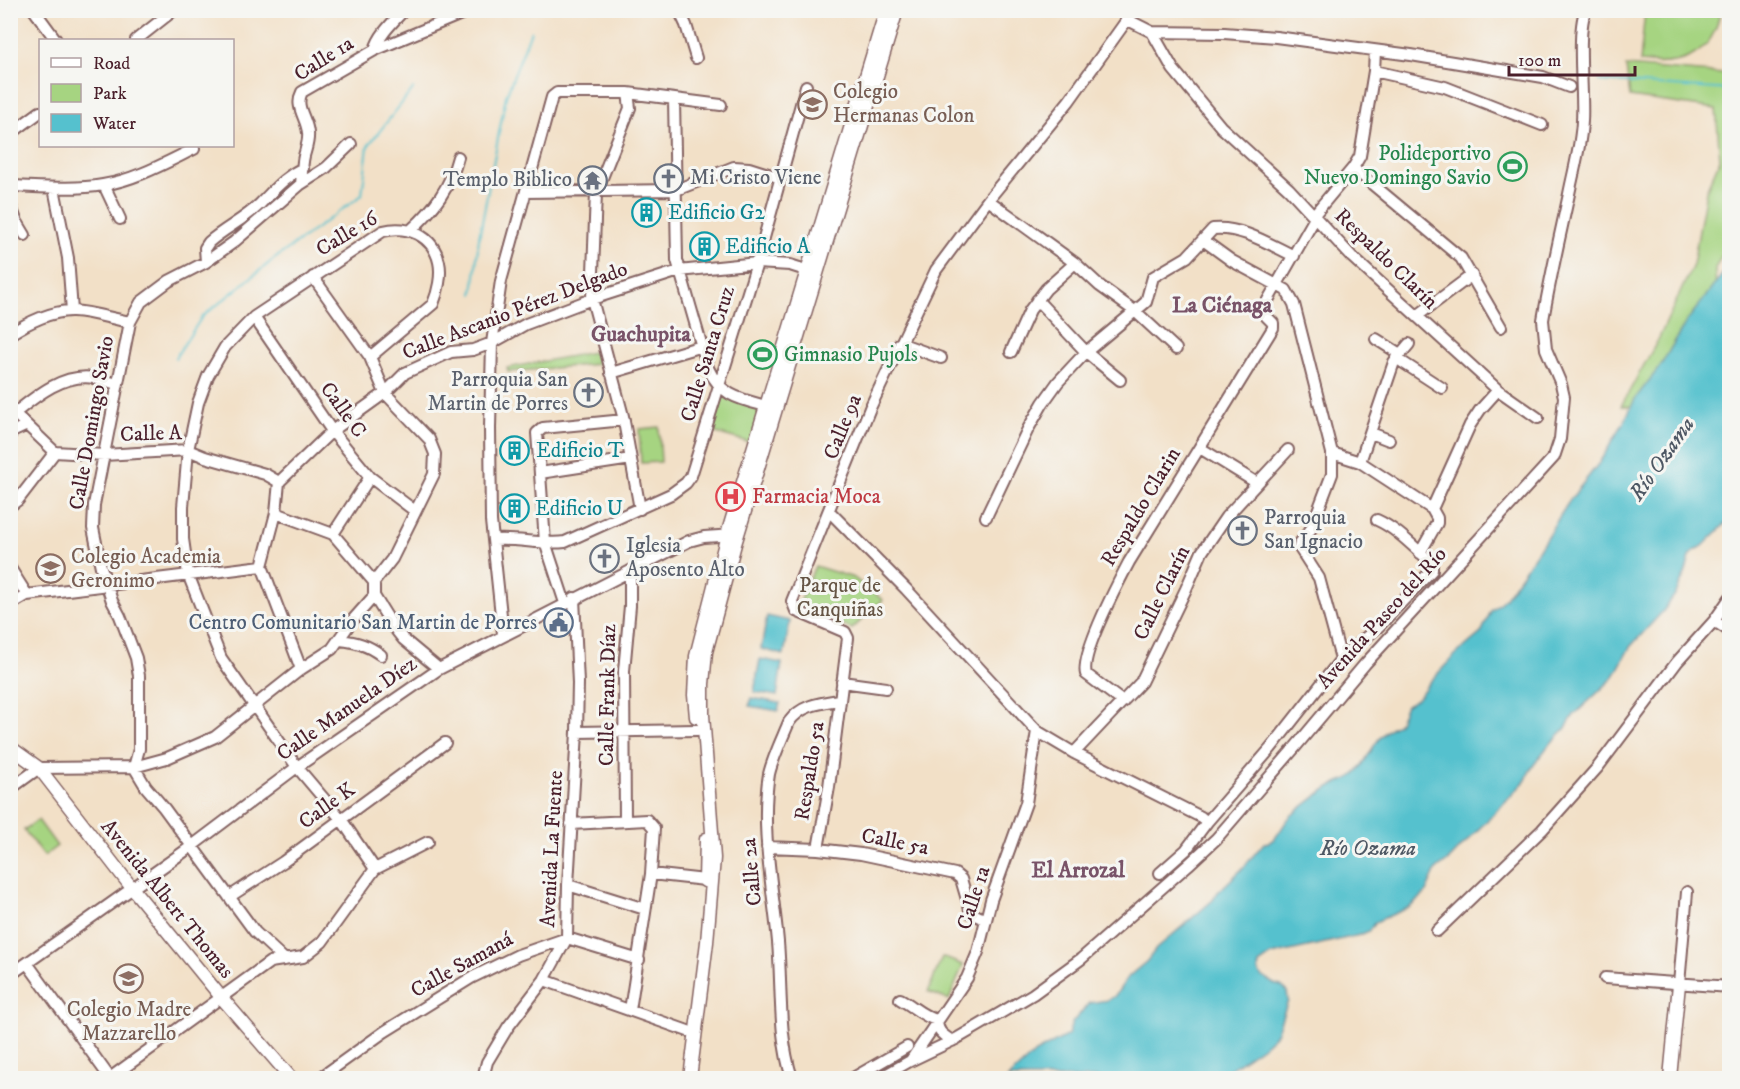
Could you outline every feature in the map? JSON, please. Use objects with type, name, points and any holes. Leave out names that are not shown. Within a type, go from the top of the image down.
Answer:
[{"type":"main road","points":[[681,1078],[705,880],[706,839],[694,695],[696,656],[812,272],[886,10]]},
{"type":"main road","points":[[690,1078],[707,942],[714,858],[703,715],[706,652],[732,535],[766,406],[897,10]]},
{"type":"main road","name":"Avenida Albert Thomas","points":[[10,747],[39,768],[132,888],[291,1078]]},
{"type":"main road","points":[[1670,1078],[1679,984]]},
{"type":"street","points":[[34,10],[55,39]]},
{"type":"street","points":[[387,29],[390,10]]},
{"type":"street","points":[[375,50],[387,29],[404,10]]},
{"type":"street","name":"Calle 1a","points":[[303,168],[308,131],[300,109],[299,98],[302,92],[375,50],[471,10]]},
{"type":"street","points":[[679,10],[696,58]]},
{"type":"street","name":"Avenida Paseo del Río","points":[[880,1078],[952,1041],[1033,994],[1081,959],[1216,838],[1365,664],[1554,457],[1560,439],[1564,397],[1546,349],[1543,321],[1578,152],[1583,88],[1581,38],[1583,16],[1586,10]]},
{"type":"street","points":[[137,39],[172,11]]},
{"type":"street","points":[[1130,15],[1152,32],[1224,33],[1276,37],[1478,65],[1543,77],[1569,87]]},
{"type":"street","name":"Calle 9a","points":[[842,682],[848,635],[796,611],[792,602],[870,408],[936,270],[988,200],[1069,101],[1130,15]]},
{"type":"street","name":"Respaldo Clarín","points":[[1152,32],[1173,69],[1221,128],[1289,189],[1352,257],[1498,390],[1538,418]]},
{"type":"street","points":[[1277,285],[1314,217],[1360,156],[1376,51]]},
{"type":"street","points":[[1374,71],[1445,87],[1542,125]]},
{"type":"street","name":"Calle Santa Cruz","points":[[494,540],[511,538],[566,543],[671,494],[686,483],[691,476],[757,263],[806,86]]},
{"type":"street","points":[[628,93],[630,108],[596,193],[592,299],[624,420],[640,509]]},
{"type":"street","points":[[503,634],[490,480],[492,343],[501,281],[554,94],[628,93],[721,105]]},
{"type":"street","points":[[674,99],[679,271],[708,368],[713,379],[734,398],[766,406]]},
{"type":"street","points":[[10,134],[39,113]]},
{"type":"street","name":"Calle Domingo Savio","points":[[134,767],[139,748],[139,676],[129,637],[112,601],[101,567],[93,528],[94,505],[130,322],[141,302],[169,281],[206,262],[234,242],[301,184],[326,168],[351,144]]},
{"type":"street","points":[[10,186],[54,188],[104,185],[151,170],[194,149]]},
{"type":"street","points":[[411,230],[441,199],[454,172],[458,157]]},
{"type":"street","points":[[526,192],[596,193],[676,190],[734,167],[749,168],[781,178]]},
{"type":"street","points":[[301,184],[303,168]]},
{"type":"street","points":[[206,262],[205,248],[209,242],[259,206],[290,174],[303,168]]},
{"type":"street","points":[[1353,168],[1461,258],[1501,327]]},
{"type":"street","points":[[104,185],[120,219]]},
{"type":"street","points":[[54,188],[68,258],[72,311]]},
{"type":"street","points":[[988,200],[1075,263],[1100,286],[1136,312],[1176,349]]},
{"type":"street","points":[[10,204],[25,236]]},
{"type":"street","name":"Calle 16","points":[[370,357],[434,304],[437,294],[439,261],[431,246],[411,230],[397,228],[383,231],[254,317],[225,347],[208,376],[198,403],[188,450],[183,539],[188,574],[220,658],[297,767],[340,819],[375,869]]},
{"type":"street","points":[[986,517],[1043,403],[1058,382],[1086,352],[1146,302],[1153,277],[1187,257],[1213,229],[1231,230],[1249,235],[1294,256]]},
{"type":"street","points":[[1203,240],[1232,261],[1286,290],[1294,304],[1332,453],[1332,474],[1311,529],[1299,547],[1318,578],[1341,659]]},
{"type":"street","name":"Calle Ascanio Pérez Delgado","points":[[279,482],[332,431],[386,393],[405,373],[451,352],[473,350],[492,343],[526,324],[592,299],[679,271],[757,263],[790,265],[812,272]]},
{"type":"street","points":[[1011,352],[1037,300],[1075,263]]},
{"type":"street","points":[[1417,316],[1472,275]]},
{"type":"street","points":[[313,277],[370,357],[386,393],[429,439],[435,454],[434,474],[392,559],[374,582],[374,596],[392,626],[403,639],[438,669]]},
{"type":"street","name":"Respaldo Clarin","points":[[1123,702],[1086,674],[1084,667],[1086,658],[1114,590],[1129,562],[1273,328],[1273,322],[1264,314],[1264,307],[1277,285]]},
{"type":"street","points":[[1037,300],[1086,352],[1120,380]]},
{"type":"street","points":[[10,334],[23,326],[52,315],[72,311],[130,322]]},
{"type":"street","name":"Calle C","points":[[254,317],[332,431],[370,477],[415,511]]},
{"type":"street","points":[[1376,339],[1442,388]]},
{"type":"street","points":[[900,343],[941,358]]},
{"type":"street","points":[[1360,462],[1398,356],[1409,344]]},
{"type":"street","points":[[611,372],[702,346]]},
{"type":"street","points":[[10,506],[18,500],[55,452],[25,426],[13,412],[36,396],[66,380],[92,377],[117,384]]},
{"type":"street","points":[[1432,509],[1470,425],[1498,390]]},
{"type":"street","name":"Avenida La Fuente","points":[[483,1078],[487,1062],[508,1027],[544,980],[567,938],[578,683],[570,601],[545,542],[537,433],[543,428],[624,420]]},
{"type":"street","points":[[10,434],[25,426]]},
{"type":"street","points":[[1371,433],[1389,440]]},
{"type":"street","points":[[1200,448],[1257,483]]},
{"type":"street","name":"Calle A","points":[[55,452],[104,455],[188,450],[265,474],[279,482]]},
{"type":"street","name":"Calle Clarín","points":[[1074,753],[1141,682],[1202,552],[1226,517],[1288,450]]},
{"type":"street","points":[[1332,453],[1360,462],[1432,509],[1437,523],[1420,553]]},
{"type":"street","points":[[540,473],[631,459]]},
{"type":"street","points":[[333,534],[370,477]]},
{"type":"street","points":[[279,482],[276,513],[262,566],[301,669]]},
{"type":"street","points":[[830,512],[906,589],[1037,731],[1074,753],[1201,816],[1208,822]]},
{"type":"street","points":[[276,513],[333,534],[374,582]]},
{"type":"street","points":[[1160,873],[1186,850],[1341,659],[1378,627],[1433,567],[1432,563],[1394,529],[1377,520]]},
{"type":"street","name":"Calle Manuela Díez","points":[[10,975],[192,846],[297,767],[438,669],[689,541],[704,537],[732,535]]},
{"type":"street","points":[[10,605],[27,595],[262,566]]},
{"type":"street","points":[[10,568],[27,595]]},
{"type":"street","name":"Calle Frank Díaz","points":[[626,821],[624,670],[630,606],[630,571]]},
{"type":"street","points":[[10,789],[39,768],[134,767],[167,758],[215,737],[301,669],[332,649],[351,622],[374,596]]},
{"type":"street","points":[[1437,931],[1542,830],[1598,767],[1677,662],[1714,621],[1730,598]]},
{"type":"street","points":[[1714,621],[1730,631]]},
{"type":"street","points":[[340,640],[358,642],[381,655]]},
{"type":"street","points":[[842,682],[886,688]]},
{"type":"street","name":"Respaldo 5a","points":[[818,849],[842,682]]},
{"type":"street","name":"Calle 2a","points":[[792,1078],[785,1054],[778,944],[767,848],[766,803],[770,772],[789,722],[794,715],[806,708],[840,700]]},
{"type":"street","points":[[577,732],[697,730]]},
{"type":"street","name":"Calle 1a","points":[[910,1061],[967,978],[978,952],[986,920],[1026,803],[1037,731]]},
{"type":"street","name":"Calle K","points":[[229,897],[283,862],[445,743]]},
{"type":"street","points":[[134,767],[146,787],[255,932],[285,960]]},
{"type":"street","points":[[571,824],[647,820],[654,828],[651,874],[630,1010]]},
{"type":"street","points":[[27,963],[110,1078],[270,962],[303,957],[322,942],[375,869],[428,842]]},
{"type":"street","name":"Calle 5a","points":[[767,848],[818,849],[890,859],[955,874],[961,879],[971,912],[986,920]]},
{"type":"street","points":[[651,874],[705,880]]},
{"type":"street","points":[[568,885],[645,909]]},
{"type":"street","points":[[1679,984],[1687,892]]},
{"type":"street","points":[[567,938],[639,960]]},
{"type":"street","name":"Calle Samaná","points":[[320,1078],[384,1032],[471,978],[518,955],[567,938]]},
{"type":"street","points":[[1605,978],[1730,987]]},
{"type":"street","points":[[544,980],[687,1031]]},
{"type":"street","points":[[900,999],[927,1018],[938,1020],[940,1033],[952,1041]]},
{"type":"street","points":[[853,1078],[907,1047]]},
{"type":"green space","points":[[1645,10],[1720,11],[1717,26],[1703,48],[1682,60],[1655,63],[1640,62]]},
{"type":"green space","points":[[1729,62],[1729,241],[1715,269],[1716,293],[1644,407],[1621,406],[1658,340],[1693,265],[1706,191],[1720,159],[1716,109],[1630,97],[1626,66],[1724,74]]},
{"type":"green space","points":[[593,352],[598,364],[508,372],[507,368]]},
{"type":"green space","points":[[721,396],[764,409],[752,443],[709,431]]},
{"type":"green space","points":[[659,427],[661,462],[641,463],[639,429]]},
{"type":"green space","name":"Parque de Canquiñas","points":[[815,566],[854,578],[883,600],[852,629],[801,607],[801,600]]},
{"type":"green space","points":[[38,820],[57,846],[44,856],[24,830]]},
{"type":"green space","points":[[942,957],[963,965],[949,1000],[928,992]]},
{"type":"water","name":"Río Ozama","points":[[1729,267],[1730,515],[1727,522],[1703,546],[1694,551],[1676,593],[1664,610],[1630,647],[1613,678],[1574,715],[1530,770],[1526,780],[1450,859],[1436,870],[1425,894],[1410,907],[1375,922],[1369,931],[1360,935],[1272,955],[1259,964],[1258,970],[1261,976],[1287,991],[1288,1001],[1276,1034],[1263,1046],[1217,1078],[1008,1078],[1035,1053],[1068,1035],[1072,1023],[1089,1003],[1108,1000],[1115,996],[1128,977],[1147,961],[1156,949],[1213,900],[1264,843],[1273,840],[1292,815],[1328,788],[1354,775],[1383,734],[1398,724],[1406,705],[1417,699],[1455,655],[1481,633],[1491,611],[1505,598],[1570,500],[1599,463],[1635,399],[1661,365],[1686,322]]},
{"type":"water","points":[[767,616],[790,621],[784,655],[761,649]]},
{"type":"water","points":[[760,659],[782,663],[777,696],[754,692]]},
{"type":"water","points":[[752,698],[780,703],[778,711],[749,706]]},
{"type":"waterway","points":[[473,294],[479,238],[506,96],[531,31]]},
{"type":"waterway","points":[[1599,81],[1730,90]]},
{"type":"waterway","points":[[175,358],[202,317],[273,260],[362,195],[368,146],[413,89]]},
{"type":"place","name":"Colegio Hermanas Colon","points":[[812,104]]},
{"type":"place","name":"Polideportivo Nuevo Domingo Savio","points":[[1512,166]]},
{"type":"place","name":"Mi Cristo Viene","points":[[669,178]]},
{"type":"place","name":"Templo Biblico","points":[[593,180]]},
{"type":"place","name":"Edificio G2","points":[[647,213]]},
{"type":"place","name":"Edificio A","points":[[704,247]]},
{"type":"place","name":"Gimnasio Pujols","points":[[763,355]]},
{"type":"place","name":"Parroquia San Martin de Porres","points":[[589,392]]},
{"type":"place","name":"Edificio T","points":[[515,451]]},
{"type":"place","name":"Farmacia Moca","points":[[731,497]]},
{"type":"place","name":"Edificio U","points":[[514,509]]},
{"type":"place","name":"Parroquia San Ignacio","points":[[1243,530]]},
{"type":"place","name":"Iglesia Aposento Alto","points":[[605,558]]},
{"type":"place","name":"Colegio Academia Geronimo","points":[[50,569]]},
{"type":"place","name":"Centro Comunitario San Martin de Porres","points":[[558,623]]},
{"type":"place","name":"Colegio Madre Mazzarello","points":[[129,979]]},
{"type":"district","name":"La Ciénaga","points":[[1222,305]]},
{"type":"district","name":"Guachupita","points":[[641,334]]},
{"type":"district","name":"El Arrozal","points":[[1078,870]]}]
